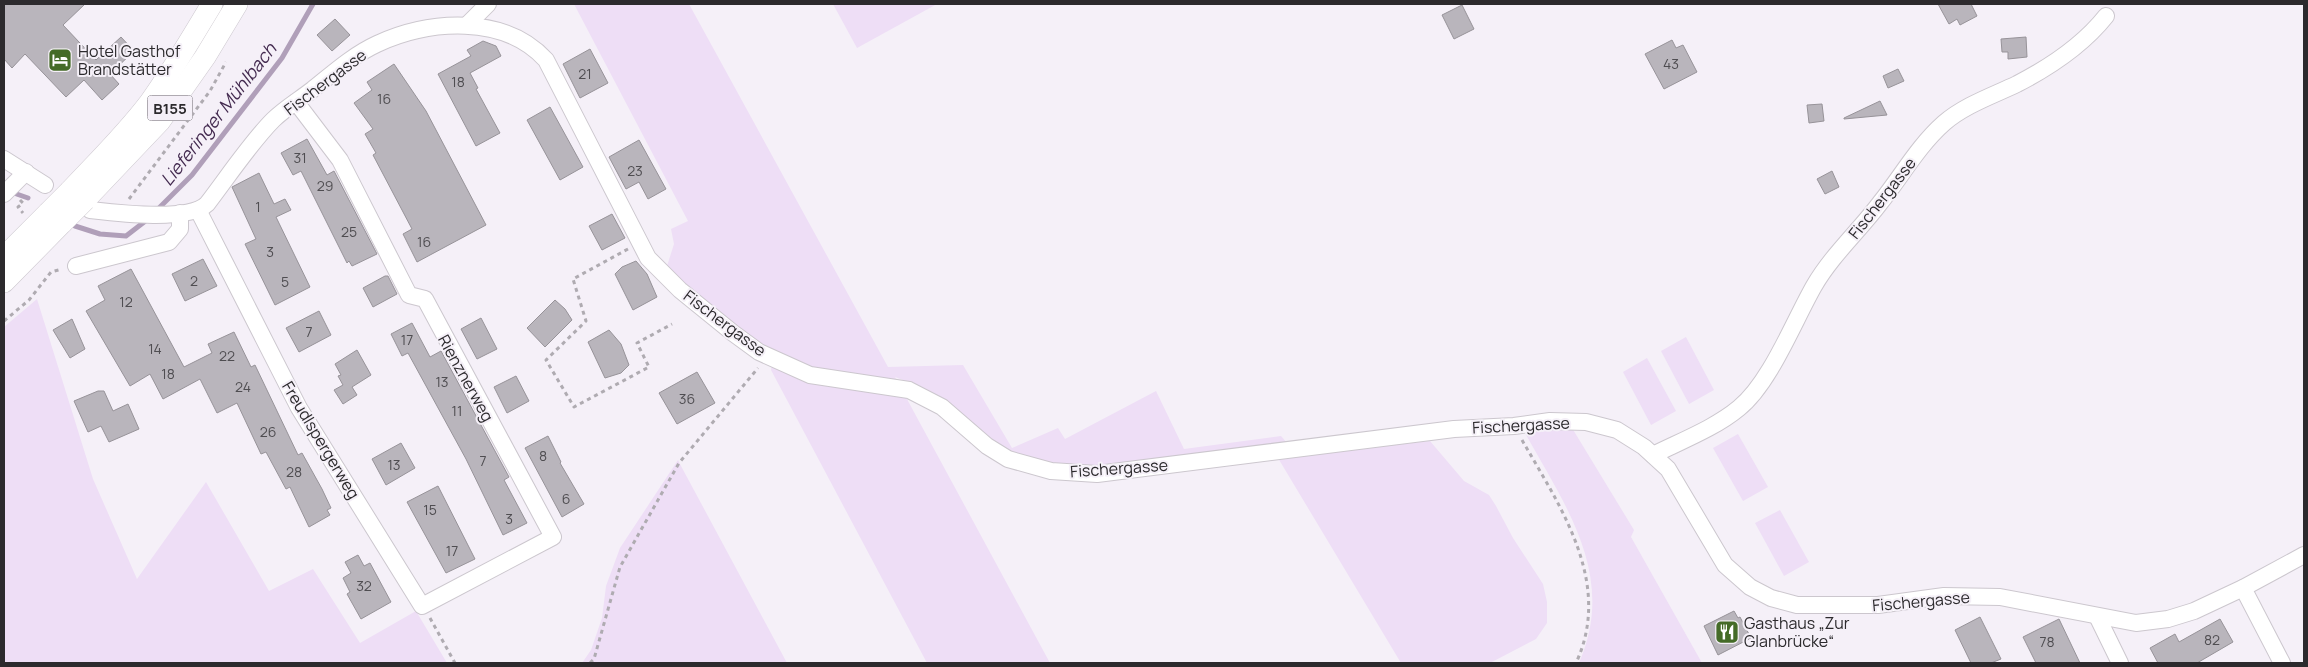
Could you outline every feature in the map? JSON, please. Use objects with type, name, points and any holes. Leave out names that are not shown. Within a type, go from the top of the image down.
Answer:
[{"type":"main road","name":"B155","points":[[82,200],[120,137],[149,103],[212,4]]},
{"type":"main road","name":"B155","points":[[4,257],[82,200],[160,121],[196,71],[237,4]]},
{"type":"main road","name":"B155","points":[[4,282],[55,218]]},
{"type":"street","points":[[467,25],[488,4]]},
{"type":"street","name":"Fischergasse","points":[[1653,455],[1740,408],[1768,371],[1824,271],[1879,204],[1929,138],[1944,123],[1958,112],[2019,83],[2053,63],[2096,28],[2106,16]]},
{"type":"street","name":"Fischergasse","points":[[198,210],[207,204],[273,121],[344,65],[374,46],[408,33],[467,25],[500,30],[534,47],[546,60],[648,258],[680,290],[733,333],[768,356],[810,375],[909,390],[942,407],[987,446],[1008,459],[1051,472],[1096,474],[1454,429],[1514,426],[1550,421],[1586,422],[1617,430],[1653,455],[1668,469],[1725,565],[1750,587],[1771,598],[1797,605],[1878,605],[1944,596],[1992,597],[2136,623],[2168,619],[2194,611],[2243,588],[2304,555]]},
{"type":"street","name":"Rienznerweg","points":[[296,102],[340,160],[409,295],[425,299],[554,537],[422,606]]},
{"type":"street","points":[[4,159],[21,177],[45,185]]},
{"type":"street","points":[[4,194],[21,177]]},
{"type":"street","points":[[82,200],[138,214],[180,213],[198,210]]},
{"type":"street","name":"Freudlspergerweg","points":[[198,210],[299,408],[422,606]]},
{"type":"street","points":[[76,266],[169,242],[180,229],[180,213]]},
{"type":"street","points":[[2243,588],[2282,663]]},
{"type":"street","points":[[2097,616],[2120,663]]},
{"type":"path","points":[[18,208],[23,203]]},
{"type":"path","points":[[639,242],[573,279],[586,321],[546,360],[574,407],[649,367],[637,343],[672,324]]},
{"type":"path","points":[[4,321],[29,300],[51,272],[76,266]]},
{"type":"path","points":[[590,663],[594,659],[620,567],[674,471],[768,356]]},
{"type":"path","points":[[1514,426],[1564,514],[1576,538],[1584,564],[1589,591],[1588,615],[1585,637],[1576,663]]},
{"type":"path","points":[[422,606],[455,663]]},
{"type":"shaded area","points":[[574,4],[689,4],[888,367],[963,365],[1012,448],[1058,428],[1065,439],[1156,391],[1184,449],[1281,436],[1288,444],[1084,468],[1056,465],[1008,451],[916,385],[895,377],[1050,663],[927,663],[771,370],[773,354],[698,299],[667,266],[674,244],[671,229],[688,221]]},
{"type":"shaded area","points":[[833,4],[937,4],[857,48]]},
{"type":"shaded area","points":[[37,299],[93,479],[137,579],[206,482],[269,591],[313,569],[360,643],[416,611],[447,663],[4,663],[4,327]]},
{"type":"shaded area","points":[[1686,337],[1714,390],[1689,404],[1661,351]]},
{"type":"shaded area","points":[[1647,358],[1676,411],[1651,425],[1623,372]]},
{"type":"shaded area","points":[[1572,428],[1634,530],[1631,537],[1702,663],[1579,663],[1589,631],[1592,601],[1589,572],[1582,543],[1570,515],[1525,433]]},
{"type":"shaded area","points":[[1738,434],[1768,487],[1743,501],[1713,448]]},
{"type":"shaded area","points":[[1430,441],[1464,481],[1489,495],[1513,538],[1543,584],[1547,602],[1547,623],[1536,639],[1490,663],[1401,663],[1278,458]]},
{"type":"shaded area","points":[[678,460],[787,663],[582,663],[591,650],[602,618],[606,586],[620,548]]},
{"type":"shaded area","points":[[1780,510],[1809,562],[1784,576],[1755,523]]},
{"type":"building","points":[[4,4],[85,4],[63,25],[96,60],[121,37],[134,51],[110,74],[119,84],[102,100],[84,80],[66,97],[25,54],[12,68],[4,59]]},
{"type":"building","points":[[1938,4],[1971,4],[1977,16],[1960,25],[1957,19],[1949,24]]},
{"type":"building","points":[[1462,5],[1474,29],[1454,39],[1442,15]]},
{"type":"building","points":[[335,19],[350,35],[332,51],[317,35]]},
{"type":"building","points":[[2026,37],[2027,57],[2008,59],[2008,52],[2002,52],[2001,39]]},
{"type":"building","points":[[1672,40],[1676,48],[1683,45],[1697,72],[1664,89],[1645,54]]},
{"type":"building","points":[[483,41],[496,46],[501,56],[470,73],[478,88],[476,89],[500,133],[476,146],[438,74],[471,56],[467,50]]},
{"type":"building","points":[[590,49],[608,83],[580,98],[563,64]]},
{"type":"building","points":[[394,64],[426,111],[486,225],[417,262],[403,234],[412,229],[373,155],[376,153],[365,134],[373,129],[354,103],[372,90],[367,82]]},
{"type":"building","points":[[1898,69],[1904,81],[1888,88],[1883,76]]},
{"type":"building","points":[[1880,101],[1887,115],[1844,119],[1844,118]]},
{"type":"building","points":[[1822,104],[1824,121],[1809,123],[1807,105]]},
{"type":"building","points":[[550,107],[583,167],[560,180],[527,120]]},
{"type":"building","points":[[307,139],[327,175],[334,171],[377,254],[352,266],[349,261],[347,263],[301,171],[293,175],[281,153]]},
{"type":"building","points":[[639,140],[666,189],[648,199],[639,182],[626,189],[609,157]]},
{"type":"building","points":[[1832,171],[1839,187],[1825,194],[1817,179]]},
{"type":"building","points":[[259,173],[274,204],[285,199],[291,210],[276,217],[310,287],[275,305],[245,244],[256,239],[232,187]]},
{"type":"building","points":[[612,214],[625,238],[602,250],[589,226]]},
{"type":"building","points":[[203,259],[217,286],[185,301],[172,274]]},
{"type":"building","points":[[636,261],[647,274],[657,297],[633,310],[615,274],[622,267]]},
{"type":"building","points":[[131,269],[184,367],[212,353],[208,344],[234,332],[251,367],[255,365],[298,455],[302,453],[322,489],[331,508],[327,510],[330,515],[309,527],[290,487],[286,489],[266,452],[261,454],[237,403],[217,413],[200,379],[163,399],[150,374],[130,386],[86,311],[105,300],[98,286]]},
{"type":"building","points":[[388,276],[397,294],[373,307],[363,288]]},
{"type":"building","points":[[555,300],[565,309],[572,320],[545,347],[527,328]]},
{"type":"building","points":[[319,311],[331,335],[299,352],[286,328]]},
{"type":"building","points":[[481,318],[497,349],[477,359],[461,329]]},
{"type":"building","points":[[72,319],[85,349],[70,358],[53,330]]},
{"type":"building","points":[[412,323],[430,357],[441,351],[509,477],[504,480],[527,523],[503,535],[466,459],[408,353],[402,356],[391,334]]},
{"type":"building","points":[[609,330],[621,344],[629,365],[621,373],[605,378],[588,342]]},
{"type":"building","points":[[357,350],[371,375],[352,387],[357,395],[343,404],[334,390],[343,385],[338,376],[341,375],[335,364]]},
{"type":"building","points":[[697,372],[715,403],[677,424],[659,393]]},
{"type":"building","points":[[516,376],[529,401],[507,413],[494,387]]},
{"type":"building","points":[[98,391],[104,391],[113,411],[128,404],[139,429],[109,442],[101,426],[88,432],[74,401]]},
{"type":"building","points":[[548,436],[560,463],[584,504],[562,517],[525,448]]},
{"type":"building","points":[[401,443],[415,468],[386,485],[372,459]]},
{"type":"building","points":[[438,486],[475,559],[446,573],[407,502]]},
{"type":"building","points":[[358,555],[364,566],[370,563],[391,602],[361,619],[347,594],[350,592],[343,578],[351,573],[345,562]]},
{"type":"building","name":"Gasthaus „Zur Glanbrücke“","points":[[1734,611],[1738,618],[1740,617],[1751,638],[1718,655],[1704,626]]},
{"type":"building","points":[[1980,617],[2001,659],[1991,663],[1971,663],[1955,630]]},
{"type":"building","points":[[2059,619],[2080,663],[2036,663],[2023,637]]},
{"type":"building","points":[[2220,619],[2233,642],[2197,663],[2158,663],[2150,648],[2175,634],[2179,642]]},
{"type":"waterway","name":"Lieferinger Mühlbach","points":[[156,211],[192,175],[282,58],[313,4]]},
{"type":"waterway","name":"Lieferinger Mühlbach","points":[[11,192],[28,198]]},
{"type":"waterway","name":"Lieferinger Mühlbach","points":[[75,226],[100,234],[126,236],[148,219]]},
{"type":"place","name":"Hotel Gasthof Brandstätter","points":[[60,60]]},
{"type":"place","name":"Gasthaus „Zur Glanbrücke“","points":[[1727,632]]}]
